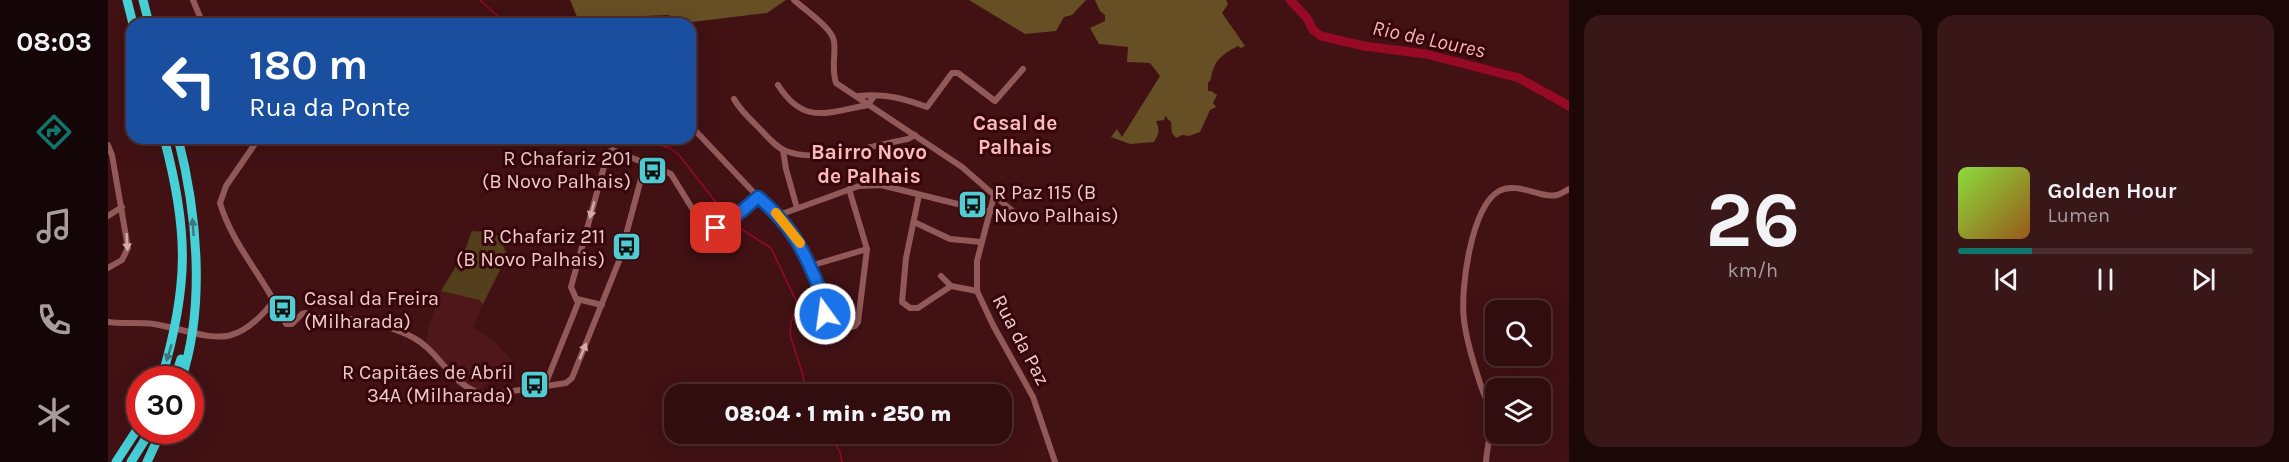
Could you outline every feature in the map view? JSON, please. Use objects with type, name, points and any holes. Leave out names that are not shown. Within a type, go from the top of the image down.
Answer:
[{"type":"highway","points":[[127,0],[132,18]]},
{"type":"highway","points":[[143,0],[148,18]]},
{"type":"highway","points":[[165,144],[181,223],[182,284],[172,341],[165,366]]},
{"type":"highway","points":[[179,144],[194,222],[196,285],[184,366]]},
{"type":"highway","points":[[179,366],[191,329]]},
{"type":"highway","points":[[116,462],[128,444]]},
{"type":"highway","points":[[131,462],[142,444]]},
{"type":"highway","points":[[147,462],[156,444]]},
{"type":"street","points":[[193,0],[200,18]]},
{"type":"street","points":[[794,0],[829,30],[834,40],[832,71],[836,83],[962,167],[1017,215]]},
{"type":"street","points":[[858,96],[900,97],[927,107],[952,73],[958,73],[995,101],[1023,69]]},
{"type":"street","points":[[778,86],[785,97],[796,107],[811,114],[868,105],[874,96]]},
{"type":"street","points":[[734,99],[738,107],[783,150],[800,155],[820,156],[908,139],[915,135]]},
{"type":"street","points":[[696,131],[758,197],[779,215],[800,243],[826,307],[820,334],[826,335],[857,324],[867,249],[849,189]]},
{"type":"street","points":[[255,144],[226,186],[220,203],[240,246],[286,324],[292,324],[306,313],[325,320],[363,321],[413,337],[423,344],[450,375],[486,396],[566,383],[572,378],[619,261],[645,164]]},
{"type":"street","points":[[108,145],[112,155],[128,248],[122,260],[108,268]]},
{"type":"street","points":[[545,385],[576,308],[577,299],[571,287],[608,152],[613,150],[670,174],[698,218],[716,228],[730,220],[758,197]]},
{"type":"street","points":[[783,150],[797,208]]},
{"type":"street","points":[[786,162],[800,155]]},
{"type":"street","points":[[779,215],[859,186],[881,185],[990,212]]},
{"type":"street","points":[[1486,462],[1491,413],[1481,386],[1464,321],[1463,299],[1471,239],[1481,213],[1490,198],[1501,190],[1529,190],[1553,196],[1569,189]]},
{"type":"street","points":[[919,195],[906,258],[902,302],[910,308],[918,308],[951,286]]},
{"type":"street","name":"Rua da Paz","points":[[994,196],[977,261],[977,291],[1033,397],[1055,462]]},
{"type":"street","points":[[108,216],[122,207]]},
{"type":"street","points":[[914,222],[936,235],[950,239],[981,242]]},
{"type":"street","points":[[810,266],[867,249]]},
{"type":"street","points":[[941,276],[951,286],[977,291]]},
{"type":"street","points":[[577,299],[602,305]]},
{"type":"street","points":[[108,322],[141,322],[220,337],[245,330],[273,302]]},
{"type":"shaded area","points":[[570,0],[786,0],[767,13],[696,22],[696,18],[678,18],[667,15],[635,18],[578,18]]},
{"type":"shaded area","points":[[969,0],[1086,0],[1072,15],[1064,17],[1056,31],[1025,34]]},
{"type":"shaded area","points":[[1095,0],[1226,0],[1228,4],[1222,13],[1245,46],[1241,48],[1238,46],[1226,53],[1215,65],[1208,83],[1208,91],[1217,95],[1213,103],[1216,107],[1210,110],[1200,132],[1176,138],[1172,133],[1171,122],[1165,116],[1164,120],[1156,121],[1158,132],[1154,142],[1130,144],[1111,137],[1117,129],[1122,137],[1160,76],[1150,63],[1127,62],[1128,47],[1099,44],[1090,28],[1105,21],[1105,15],[1100,11]]},
{"type":"shaded area","points":[[472,231],[489,232],[500,236],[507,256],[483,304],[479,300],[441,291],[464,253]]},
{"type":"shaded area","points":[[441,291],[479,300],[483,304],[473,328],[493,339],[513,362],[479,390],[458,377],[426,342]]},
{"type":"waterway","points":[[480,0],[500,18]]},
{"type":"waterway","name":"Rio de Loures","points":[[1290,0],[1307,18],[1313,30],[1321,36],[1364,46],[1426,54],[1519,78],[1569,106]]},
{"type":"waterway","points":[[656,144],[670,148],[679,155],[729,219]]},
{"type":"waterway","points":[[732,223],[771,248],[798,305],[791,322],[790,335],[805,384]]},
{"type":"waterway","points":[[835,444],[842,462]]},
{"type":"slow traffic","points":[[776,213],[800,243]]},
{"type":"place","name":"R Chafariz 201 (B Novo Palhais)","points":[[652,170]]},
{"type":"place","name":"R Paz 115 (B Novo Palhais)","points":[[973,204]]},
{"type":"place","name":"R Chafariz 211 (B Novo Palhais)","points":[[626,247]]},
{"type":"place","name":"Casal da Freira (Milharada)","points":[[283,309]]},
{"type":"place","name":"R Capitães de Abril 34A (Milharada)","points":[[534,384]]},
{"type":"district","name":"Casal de Palhais","points":[[1015,135]]},
{"type":"district","name":"Bairro Novo de Palhais","points":[[869,164]]},
{"type":"route","points":[[716,228],[728,223],[758,197],[779,215],[800,243],[825,300],[825,314]]}]
